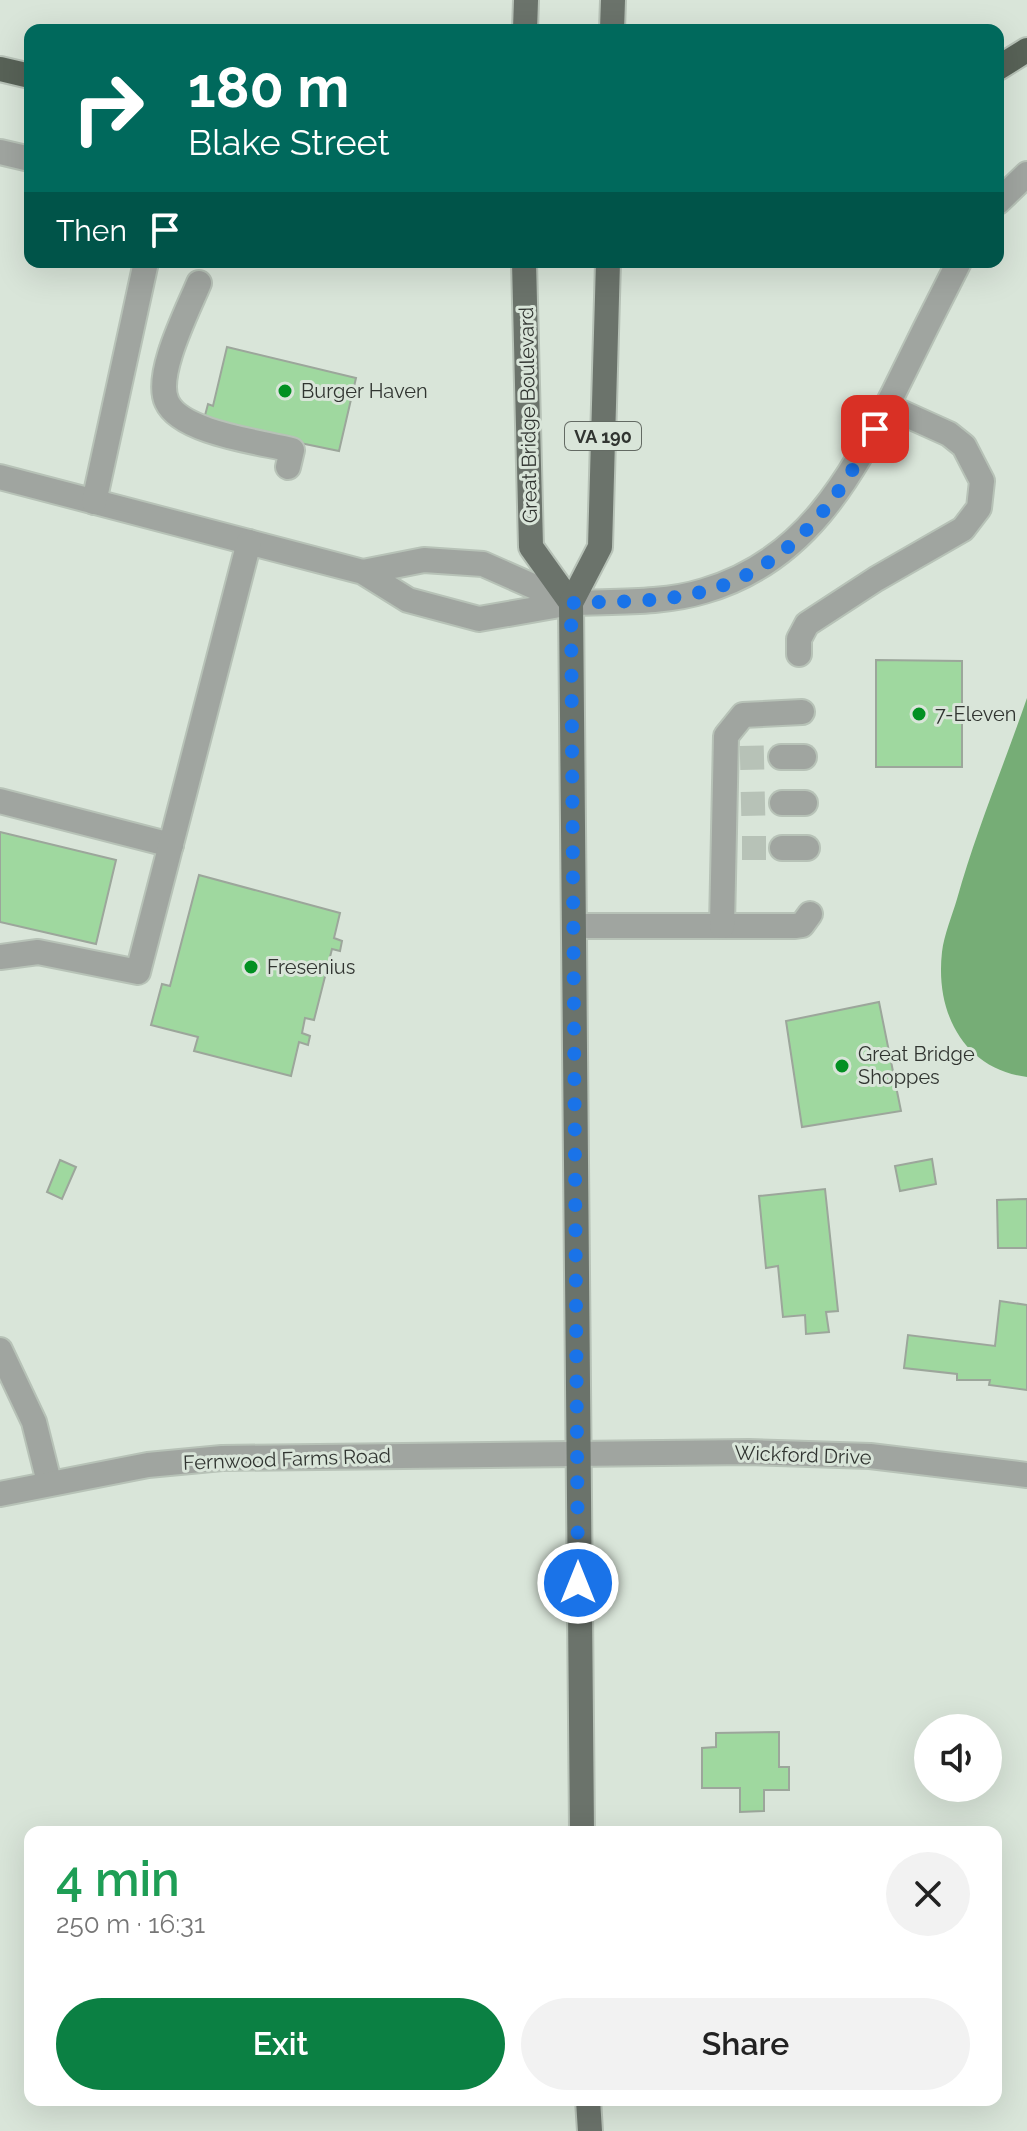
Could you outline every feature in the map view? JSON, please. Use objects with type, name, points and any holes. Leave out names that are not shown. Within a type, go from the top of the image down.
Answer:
[{"type":"highway","points":[[1004,64],[1026,51]]},
{"type":"highway","points":[[0,69],[24,75]]},
{"type":"main road","points":[[525,24],[526,0]]},
{"type":"main road","points":[[612,24],[613,0]]},
{"type":"main road","name":"Great Bridge Boulevard","points":[[524,268],[531,547],[571,603]]},
{"type":"main road","name":"VA 190","points":[[582,1826],[571,603],[600,547],[608,268]]},
{"type":"main road","points":[[588,2106],[590,2131]]},
{"type":"street","points":[[0,152],[24,158]]},
{"type":"street","points":[[1004,196],[1027,174]]},
{"type":"street","points":[[94,502],[145,268]]},
{"type":"street","points":[[0,477],[363,572],[408,600],[479,619],[571,603],[661,599],[701,592],[759,568],[804,535],[826,510],[864,451],[956,268]]},
{"type":"street","points":[[199,283],[175,340],[166,372],[165,400],[176,414],[206,429],[292,450],[288,467]]},
{"type":"street","points":[[799,654],[799,639],[807,624],[876,579],[963,529],[979,508],[982,481],[964,446],[949,434],[887,406]]},
{"type":"street","points":[[0,957],[38,952],[138,972],[249,542]]},
{"type":"street","points":[[363,572],[424,560],[483,564],[571,603]]},
{"type":"street","points":[[722,926],[732,848],[733,804],[733,758],[726,736],[743,715],[802,712]]},
{"type":"street","points":[[0,801],[171,845]]},
{"type":"street","points":[[782,848],[807,848]]},
{"type":"street","points":[[574,926],[795,926],[802,925],[810,914]]},
{"type":"street","points":[[0,1350],[34,1422],[49,1482]]},
{"type":"street","name":"Wickford Drive","points":[[578,1454],[749,1452],[870,1456],[1027,1475]]},
{"type":"street","name":"Fernwood Farms Road","points":[[0,1494],[148,1465],[222,1458],[578,1454]]},
{"type":"shaded area","points":[[1027,698],[1027,1077],[986,1063],[971,1050],[949,1016],[941,975],[948,926]]},
{"type":"building","name":"Burger Haven","points":[[227,347],[356,378],[339,451],[203,423],[208,404],[213,406]]},
{"type":"building","name":"7-Eleven","points":[[876,660],[962,661],[962,767],[876,767]]},
{"type":"building","points":[[0,832],[116,860],[96,944],[0,922]]},
{"type":"building","name":"Fresenius","points":[[199,875],[340,913],[334,938],[342,941],[340,951],[332,949],[314,1020],[305,1018],[302,1033],[310,1036],[308,1045],[299,1042],[291,1076],[194,1051],[198,1037],[151,1025],[162,984],[170,986]]},
{"type":"building","name":"Great Bridge Shoppes","points":[[879,1002],[901,1111],[802,1127],[786,1021]]},
{"type":"building","points":[[932,1159],[936,1184],[900,1191],[895,1166]]},
{"type":"building","points":[[60,1160],[76,1167],[62,1199],[47,1192]]},
{"type":"building","points":[[825,1189],[838,1311],[826,1312],[829,1332],[806,1334],[805,1315],[783,1317],[778,1266],[766,1268],[759,1196]]},
{"type":"building","points":[[1027,1199],[1027,1248],[998,1248],[997,1200]]},
{"type":"building","points":[[1000,1301],[1027,1305],[1027,1390],[989,1385],[990,1380],[957,1380],[957,1374],[904,1368],[908,1335],[995,1346]]},
{"type":"building","points":[[779,1732],[779,1767],[789,1767],[789,1790],[764,1790],[764,1811],[740,1812],[740,1788],[702,1788],[702,1748],[716,1747],[716,1733]]},
{"type":"tunnel","points":[[740,758],[781,757]]},
{"type":"tunnel","points":[[741,804],[782,803]]},
{"type":"tunnel","points":[[742,848],[782,848]]},
{"type":"place","name":"Burger Haven","points":[[285,391]]},
{"type":"place","name":"7-Eleven","points":[[919,714]]},
{"type":"place","name":"Fresenius","points":[[251,967]]},
{"type":"place","name":"Great Bridge Shoppes","points":[[842,1066]]},
{"type":"route","points":[[578,1583],[571,603],[661,599],[701,592],[734,581],[759,568],[804,535],[826,510],[875,429]]}]
